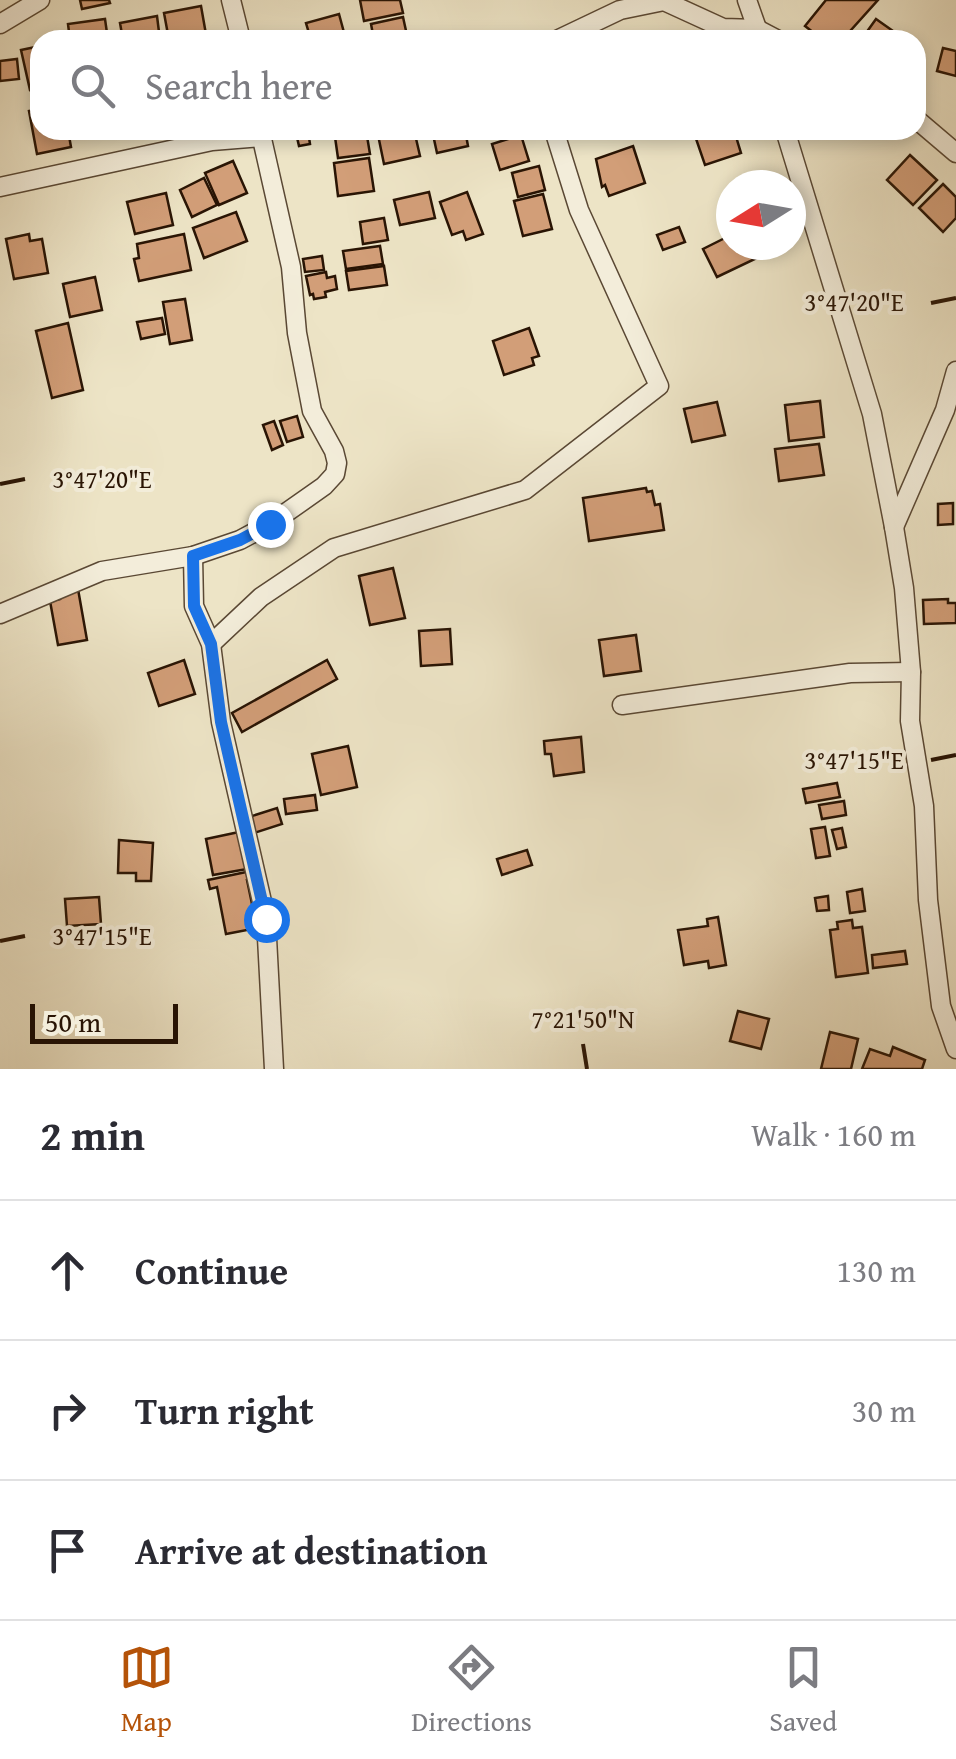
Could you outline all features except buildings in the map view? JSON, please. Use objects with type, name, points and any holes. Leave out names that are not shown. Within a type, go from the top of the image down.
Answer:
[{"type":"street","points":[[0,24],[40,0]]},
{"type":"street","points":[[232,0],[239,30]]},
{"type":"street","points":[[747,0],[758,30]]},
{"type":"street","points":[[578,30],[620,10],[664,1],[736,30]]},
{"type":"street","points":[[926,128],[956,153]]},
{"type":"street","points":[[0,186],[219,140]]},
{"type":"street","points":[[0,614],[102,571],[193,556],[240,540],[270,524],[335,474],[334,451],[312,411],[297,334],[292,267],[262,140]]},
{"type":"street","points":[[211,644],[261,597],[334,548],[525,490],[660,386],[579,210],[557,140]]},
{"type":"street","points":[[788,140],[872,414],[894,526],[911,672],[910,721],[924,806],[928,900],[941,1006],[956,1049]]},
{"type":"street","points":[[894,526],[945,410],[956,371]]},
{"type":"street","points":[[193,556],[194,606],[211,644],[221,722],[266,919],[274,1069]]},
{"type":"street","points":[[622,705],[850,673],[911,672]]},
{"type":"route","points":[[266,919],[221,722],[211,644],[194,606],[193,556],[240,540],[270,524]]}]
